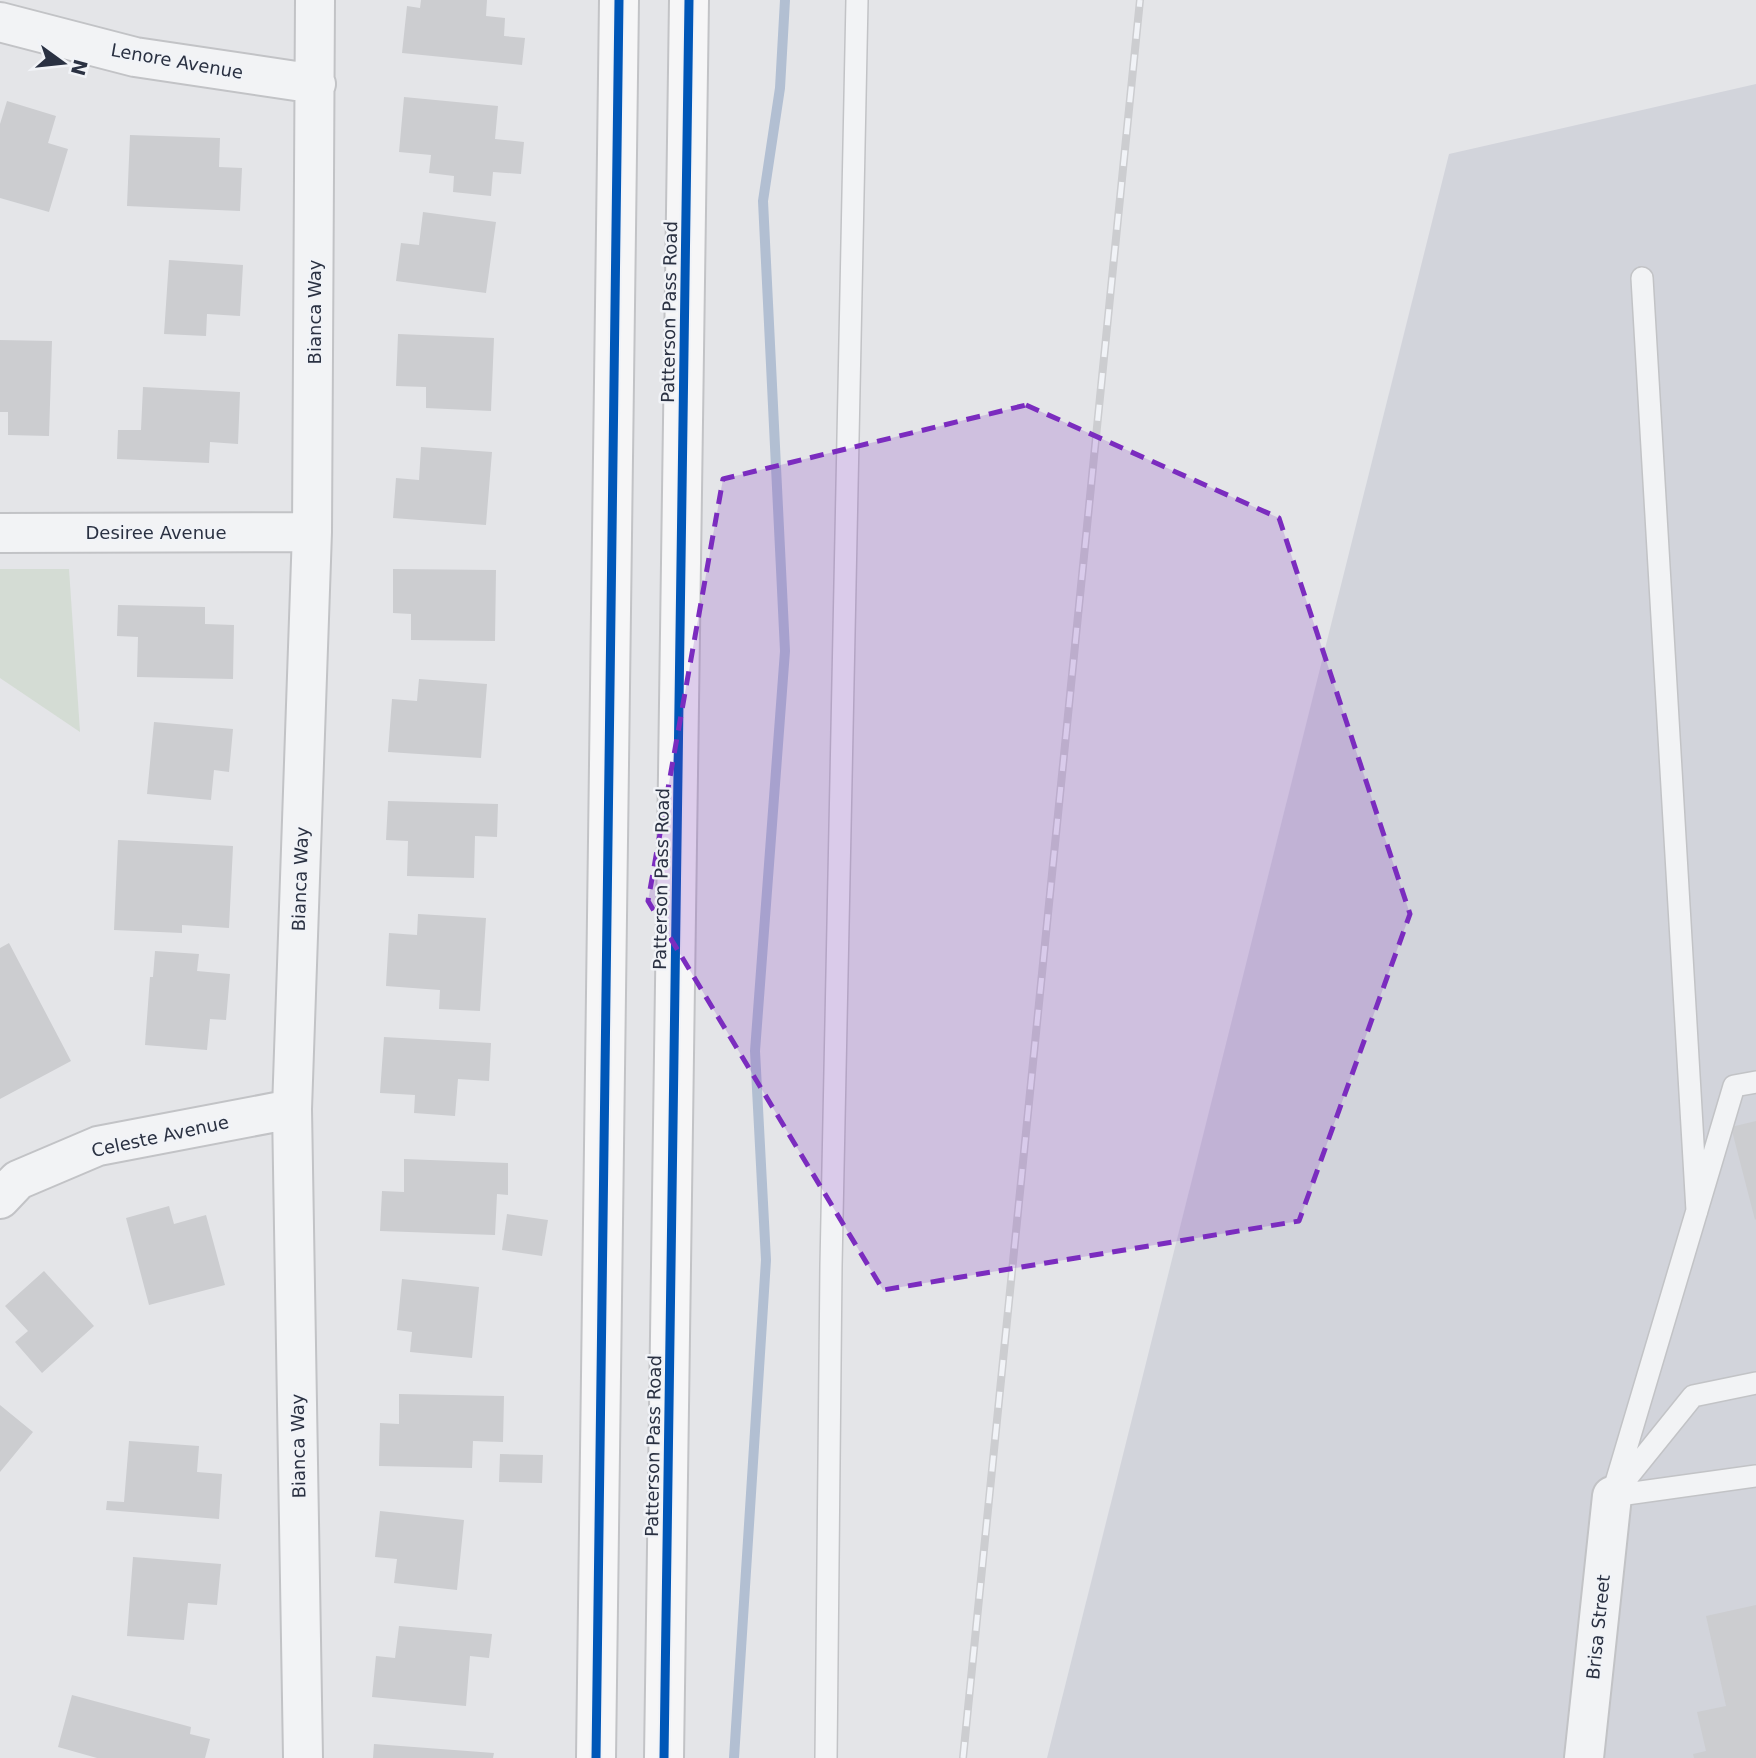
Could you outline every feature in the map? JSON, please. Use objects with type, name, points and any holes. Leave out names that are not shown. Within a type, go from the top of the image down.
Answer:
[{"type":"main road","points":[[596,1758],[619,0]]},
{"type":"main road","name":"Patterson Pass Road","points":[[664,1758],[689,0]]},
{"type":"street","name":"Bianca Way","points":[[303,1758],[292,1109],[312,532],[315,0]]},
{"type":"street","name":"Lenore Avenue","points":[[0,22],[135,57],[316,84]]},
{"type":"street","name":"Desiree Avenue","points":[[0,533],[312,532]]},
{"type":"street","name":"Celeste Avenue","points":[[0,1199],[18,1180],[98,1146],[292,1109]]},
{"type":"street","name":"Brisa Street","points":[[1584,1758],[1612,1496]]},
{"type":"lane","points":[[826,1758],[831,1266],[858,0]]},
{"type":"lane","points":[[1642,278],[1697,1211]]},
{"type":"lane","points":[[1612,1496],[1734,1086],[1756,1082]]},
{"type":"lane","points":[[1612,1496],[1693,1396],[1756,1383]]},
{"type":"lane","points":[[1612,1496],[1756,1476]]},
{"type":"highlighted area","points":[[1026,405],[1279,518],[1410,914],[1299,1221],[883,1290],[648,901],[723,479]]},
{"type":"shaded area","points":[[1756,84],[1756,1758],[1047,1758],[1449,154]]},
{"type":"shaded area","points":[[0,569],[69,569],[80,732],[0,678]]},
{"type":"building","points":[[421,0],[487,0],[486,16],[505,18],[504,36],[525,38],[522,65],[402,53],[407,6],[420,8]]},
{"type":"building","points":[[404,97],[498,106],[495,139],[524,142],[521,174],[493,172],[491,196],[453,192],[454,176],[429,173],[431,155],[399,152]]},
{"type":"building","points":[[7,101],[56,116],[48,143],[68,149],[49,212],[0,198],[0,124]]},
{"type":"building","points":[[130,135],[220,138],[219,167],[242,168],[240,211],[127,206]]},
{"type":"building","points":[[423,212],[496,222],[486,293],[396,281],[401,243],[419,245]]},
{"type":"building","points":[[169,260],[243,265],[240,316],[207,314],[206,336],[164,334]]},
{"type":"building","points":[[398,334],[494,338],[491,411],[426,408],[426,387],[396,386]]},
{"type":"building","points":[[0,340],[52,341],[49,436],[8,435],[8,412],[0,412]]},
{"type":"building","points":[[143,387],[240,392],[238,444],[210,442],[209,463],[117,459],[118,430],[141,430]]},
{"type":"building","points":[[421,447],[492,452],[486,525],[393,518],[396,478],[419,480]]},
{"type":"building","points":[[393,569],[496,570],[495,641],[411,640],[411,614],[393,613]]},
{"type":"building","points":[[118,605],[205,607],[205,624],[234,625],[233,679],[137,677],[138,637],[117,636]]},
{"type":"building","points":[[419,679],[487,684],[481,758],[388,752],[392,699],[417,701]]},
{"type":"building","points":[[154,722],[233,729],[229,772],[214,770],[211,800],[147,794]]},
{"type":"building","points":[[388,801],[498,804],[497,837],[475,836],[474,878],[407,876],[408,841],[386,840]]},
{"type":"building","points":[[118,840],[233,846],[229,928],[182,925],[182,933],[114,930]]},
{"type":"building","points":[[418,914],[486,918],[480,1011],[439,1009],[440,990],[386,986],[389,933],[417,935]]},
{"type":"building","points":[[9,943],[71,1061],[0,1099],[0,948]]},
{"type":"building","points":[[155,951],[199,954],[197,971],[230,974],[226,1020],[210,1019],[207,1050],[145,1045],[150,977],[153,977]]},
{"type":"building","points":[[384,1037],[491,1043],[489,1081],[458,1079],[455,1116],[414,1113],[415,1095],[380,1093]]},
{"type":"building","points":[[1756,1121],[1756,1219],[1755,1220],[1731,1127]]},
{"type":"building","points":[[404,1159],[508,1163],[508,1195],[497,1194],[495,1235],[380,1231],[382,1191],[404,1192]]},
{"type":"building","points":[[169,1206],[174,1224],[206,1215],[225,1285],[149,1305],[126,1218]]},
{"type":"building","points":[[507,1214],[548,1220],[542,1256],[502,1250]]},
{"type":"building","points":[[44,1271],[94,1326],[42,1373],[15,1342],[28,1331],[5,1306]]},
{"type":"building","points":[[402,1279],[479,1287],[472,1358],[410,1352],[412,1332],[397,1330]]},
{"type":"building","points":[[399,1394],[504,1396],[503,1442],[473,1441],[472,1468],[379,1466],[380,1423],[399,1424]]},
{"type":"building","points":[[0,1405],[33,1432],[0,1472]]},
{"type":"building","points":[[129,1441],[199,1446],[197,1472],[222,1474],[219,1519],[106,1510],[107,1501],[124,1502]]},
{"type":"building","points":[[500,1454],[543,1455],[542,1483],[499,1482]]},
{"type":"building","points":[[380,1511],[464,1520],[457,1590],[394,1583],[397,1559],[375,1557]]},
{"type":"building","points":[[133,1557],[221,1564],[217,1605],[188,1603],[184,1640],[127,1636]]},
{"type":"building","points":[[1756,1605],[1756,1758],[1694,1758],[1693,1754],[1706,1751],[1697,1712],[1726,1706],[1706,1616]]},
{"type":"building","points":[[399,1626],[492,1634],[489,1658],[470,1656],[466,1706],[372,1697],[376,1656],[395,1658]]},
{"type":"building","points":[[72,1695],[191,1727],[190,1734],[210,1739],[205,1758],[97,1758],[58,1747]]},
{"type":"building","points":[[374,1744],[494,1753],[493,1758],[373,1758]]},
{"type":"waterway","points":[[734,1758],[766,1260],[755,1051],[785,651],[763,201],[780,88],[785,0]]},
{"type":"railway","points":[[963,1758],[1140,0]]},
{"type":"cycle path","points":[[596,1758],[619,0]]},
{"type":"cycle path","points":[[664,1758],[689,0]]}]
